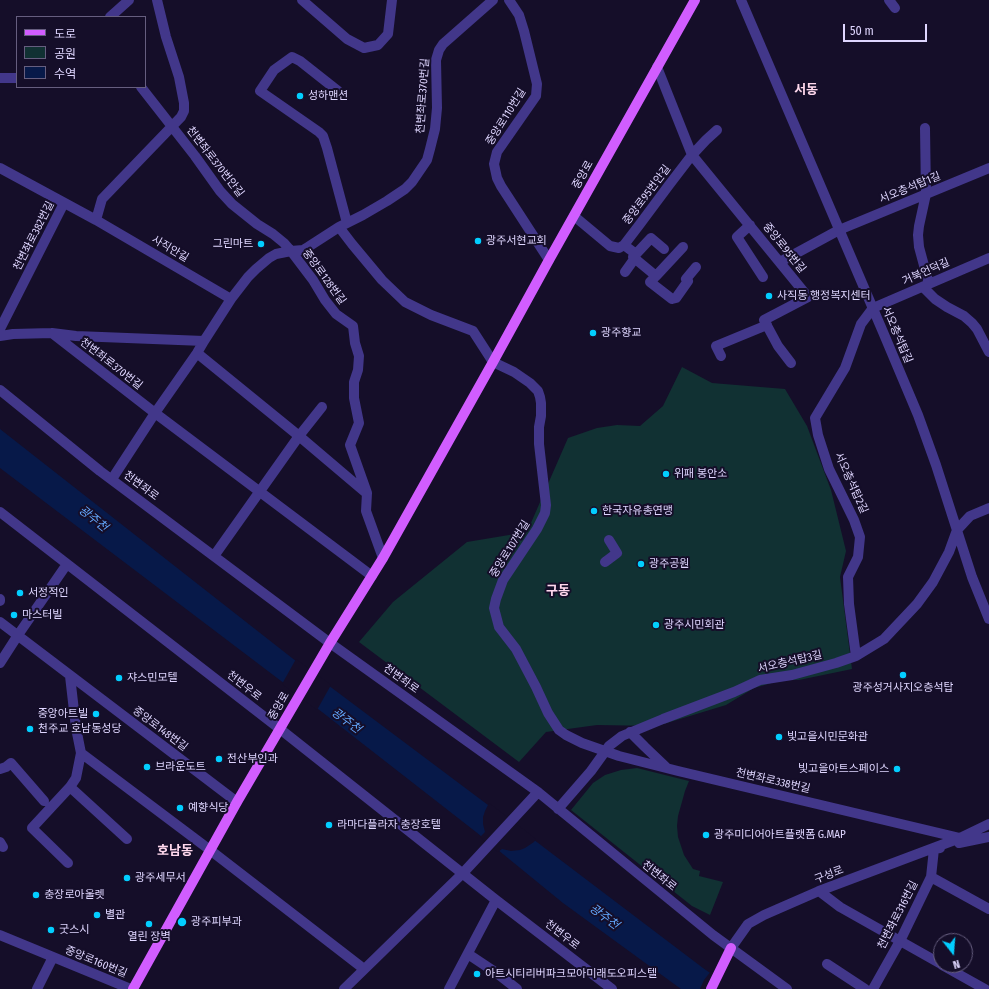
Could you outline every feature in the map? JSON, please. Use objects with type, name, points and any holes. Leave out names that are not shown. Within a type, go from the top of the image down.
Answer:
[{"type":"main road","name":"중앙로","points":[[132,989],[237,802],[330,643],[383,558],[493,362],[548,260],[695,0]]},
{"type":"main road","name":"구성로","points":[[711,989],[731,948]]},
{"type":"street","points":[[111,16],[129,0]]},
{"type":"street","name":"천변좌로370번안길","points":[[158,0],[166,37],[179,77],[184,104],[182,117],[171,126],[220,191],[232,204],[257,224],[273,234],[291,251]]},
{"type":"street","points":[[302,0],[348,39],[364,48],[378,46],[388,34],[392,0]]},
{"type":"street","name":"천변좌로370번길","points":[[112,479],[197,353],[231,299],[256,269],[276,254],[308,248],[343,225],[369,212],[405,189],[412,182],[427,160],[435,129],[437,108],[436,60],[439,50],[443,44],[493,0]]},
{"type":"street","name":"중앙로110번길","points":[[509,0],[518,15],[524,31],[537,84],[536,96],[497,152],[494,164],[497,178],[501,186],[548,260]]},
{"type":"street","name":"서오층석탑길","points":[[741,0],[904,382],[930,448],[972,577],[989,619]]},
{"type":"street","points":[[338,91],[300,61],[292,57],[274,70],[260,91],[323,136],[327,148],[343,225],[352,244],[382,280],[405,302],[431,316],[473,331],[493,362]]},
{"type":"street","name":"중앙로95번길","points":[[657,67],[692,155],[808,297],[764,320],[767,325]]},
{"type":"street","points":[[0,78],[16,78]]},
{"type":"street","points":[[96,220],[102,200],[171,126],[142,88]]},
{"type":"street","points":[[925,128],[926,194],[918,235],[926,285],[935,299],[946,307],[964,316],[972,323],[977,329],[989,352]]},
{"type":"street","points":[[692,155],[717,130]]},
{"type":"street","name":"중앙로95번안길","points":[[621,247],[692,155]]},
{"type":"street","name":"사직안길","points":[[0,168],[96,220],[231,299]]},
{"type":"street","name":"서오층석탑1길","points":[[780,262],[839,230],[989,168]]},
{"type":"street","name":"천변좌로382번길","points":[[1,324],[64,202]]},
{"type":"street","points":[[574,216],[610,246],[621,247],[636,256],[656,276]]},
{"type":"street","points":[[750,225],[737,237],[763,277]]},
{"type":"street","points":[[625,272],[651,238],[664,249]]},
{"type":"street","points":[[683,247],[650,282],[672,299],[676,298],[688,281],[686,279],[696,267]]},
{"type":"street","name":"중앙로128번길","points":[[291,251],[336,314],[353,326],[355,343],[359,356],[358,370],[354,382],[354,398],[359,423],[350,445],[367,493],[366,512],[383,558]]},
{"type":"street","name":"거북언덕길","points":[[873,308],[989,258]]},
{"type":"street","name":"서오층석탑2길","points":[[856,656],[849,604],[848,577],[858,557],[860,537],[854,520],[829,470],[818,435],[815,418],[845,368],[862,324],[873,308]]},
{"type":"street","points":[[721,356],[716,346],[767,325],[778,346],[791,363]]},
{"type":"street","points":[[0,336],[13,334],[52,333]]},
{"type":"street","name":"천변좌로370번길","points":[[52,333],[76,336],[204,341]]},
{"type":"street","name":"천변좌로370번길","points":[[52,333],[155,414],[372,576]]},
{"type":"street","points":[[197,353],[367,493]]},
{"type":"street","name":"중앙로107번길","points":[[493,362],[514,372],[530,383],[538,391],[541,403],[539,444],[546,505],[545,512],[537,529],[503,580],[494,608],[496,620],[499,627],[516,649],[552,721],[559,730],[582,743]]},
{"type":"street","name":"천변좌로","points":[[0,390],[112,479],[330,643],[538,792],[713,935],[787,989]]},
{"type":"street","points":[[214,556],[299,436],[322,407]]},
{"type":"street","points":[[956,530],[970,516],[989,508]]},
{"type":"street","name":"천변우로","points":[[0,512],[612,989]]},
{"type":"street","name":"서오층석탑3길","points":[[558,809],[591,772],[609,746],[622,736],[734,692],[760,680],[792,675],[856,656],[884,639],[917,604],[933,582],[949,552],[956,530]]},
{"type":"street","points":[[605,562],[617,553],[609,540]]},
{"type":"street","points":[[0,663],[67,564]]},
{"type":"street","points":[[0,622],[18,635]]},
{"type":"street","name":"중앙로148번길","points":[[18,635],[237,802]]},
{"type":"street","points":[[68,863],[32,828],[70,787],[76,778],[81,753],[76,728],[70,676]]},
{"type":"street","points":[[630,732],[645,748],[668,768]]},
{"type":"street","name":"천변좌로338번길","points":[[582,743],[619,756],[960,838]]},
{"type":"street","points":[[81,753],[364,969]]},
{"type":"street","points":[[0,769],[11,763],[44,801]]},
{"type":"street","points":[[70,787],[127,839]]},
{"type":"street","points":[[344,989],[470,866],[538,792]]},
{"type":"street","name":"구성로","points":[[731,948],[748,924],[764,915],[820,891],[934,849],[989,824]]},
{"type":"street","points":[[934,849],[989,837]]},
{"type":"street","name":"천변좌로316번길","points":[[873,989],[900,941],[931,877],[934,849]]},
{"type":"street","points":[[931,877],[989,909]]},
{"type":"street","points":[[820,891],[840,907],[933,960]]},
{"type":"street","points":[[448,989],[496,900]]},
{"type":"street","name":"중앙로160번길","points":[[0,935],[132,989]]},
{"type":"street","points":[[468,954],[517,989]]},
{"type":"street","name":"중앙로160번길","points":[[37,989],[52,957]]},
{"type":"street","points":[[827,964],[865,989]]},
{"type":"street","points":[[956,973],[985,989]]},
{"type":"green space","name":"광주공원","points":[[682,367],[712,383],[785,389],[807,426],[831,490],[846,551],[840,577],[852,669],[799,680],[782,680],[754,688],[726,705],[657,726],[597,725],[546,732],[519,762],[359,642],[393,602],[467,542],[527,532],[568,438],[597,428],[617,425],[640,426],[663,406]]},
{"type":"green space","points":[[637,768],[689,781],[678,816],[678,837],[684,855],[693,869],[700,871],[699,876],[723,882],[710,915],[692,906],[571,810],[593,783],[605,775],[621,770]]},
{"type":"water","name":"광주천","points":[[0,429],[292,658],[703,968],[733,989],[681,989],[563,903],[476,832],[322,712],[0,468]]},
{"type":"pier","points":[[296,659],[331,685],[317,710],[282,684]]},
{"type":"pier","points":[[489,803],[536,839],[534,842],[520,850],[511,851],[502,849],[498,852],[480,837],[485,832],[483,817]]},
{"type":"pier","points":[[711,971],[733,986],[732,989],[700,989],[704,980]]},
{"type":"place","name":"성하맨션","points":[[300,96]]},
{"type":"place","name":"광주서현교회","points":[[478,241]]},
{"type":"place","name":"그린마트","points":[[261,244]]},
{"type":"place","name":"사직동 행정복지센터","points":[[769,296]]},
{"type":"place","name":"광주향교","points":[[593,333]]},
{"type":"place","name":"위패 봉안소","points":[[666,474]]},
{"type":"place","name":"한국자유총연맹","points":[[594,511]]},
{"type":"place","name":"광주공원","points":[[641,564]]},
{"type":"place","name":"서정적인","points":[[20,593]]},
{"type":"place","name":"마스터빌","points":[[14,615]]},
{"type":"place","name":"광주시민회관","points":[[656,625]]},
{"type":"place","name":"광주성거사지오층석탑","points":[[903,675]]},
{"type":"place","name":"쟈스민모텔","points":[[119,678]]},
{"type":"place","name":"중앙아트빌","points":[[96,714]]},
{"type":"place","name":"천주교 호남동성당","points":[[30,729]]},
{"type":"place","name":"빛고을시민문화관","points":[[779,737]]},
{"type":"place","name":"전산부인과","points":[[219,759]]},
{"type":"place","name":"브라운도트","points":[[147,767]]},
{"type":"place","name":"빛고을아트스페이스","points":[[897,769]]},
{"type":"place","name":"예향식당","points":[[180,808]]},
{"type":"place","name":"라마다플라자 충장호텔","points":[[329,825]]},
{"type":"place","name":"광주미디어아트플랫폼 G.MAP","points":[[706,835]]},
{"type":"place","name":"광주세무서","points":[[127,878]]},
{"type":"place","name":"충장로아울렛","points":[[36,895]]},
{"type":"place","name":"별관","points":[[97,915]]},
{"type":"place","name":"광주피부과","points":[[182,922]]},
{"type":"place","name":"열린 장벽","points":[[149,924]]},
{"type":"place","name":"굿스시","points":[[51,930]]},
{"type":"place","name":"아트시티리버파크모아미래도오피스텔","points":[[477,974]]},
{"type":"district","name":"서동","points":[[806,90]]},
{"type":"district","name":"구동","points":[[558,591]]},
{"type":"district","name":"호남동","points":[[175,851]]}]
